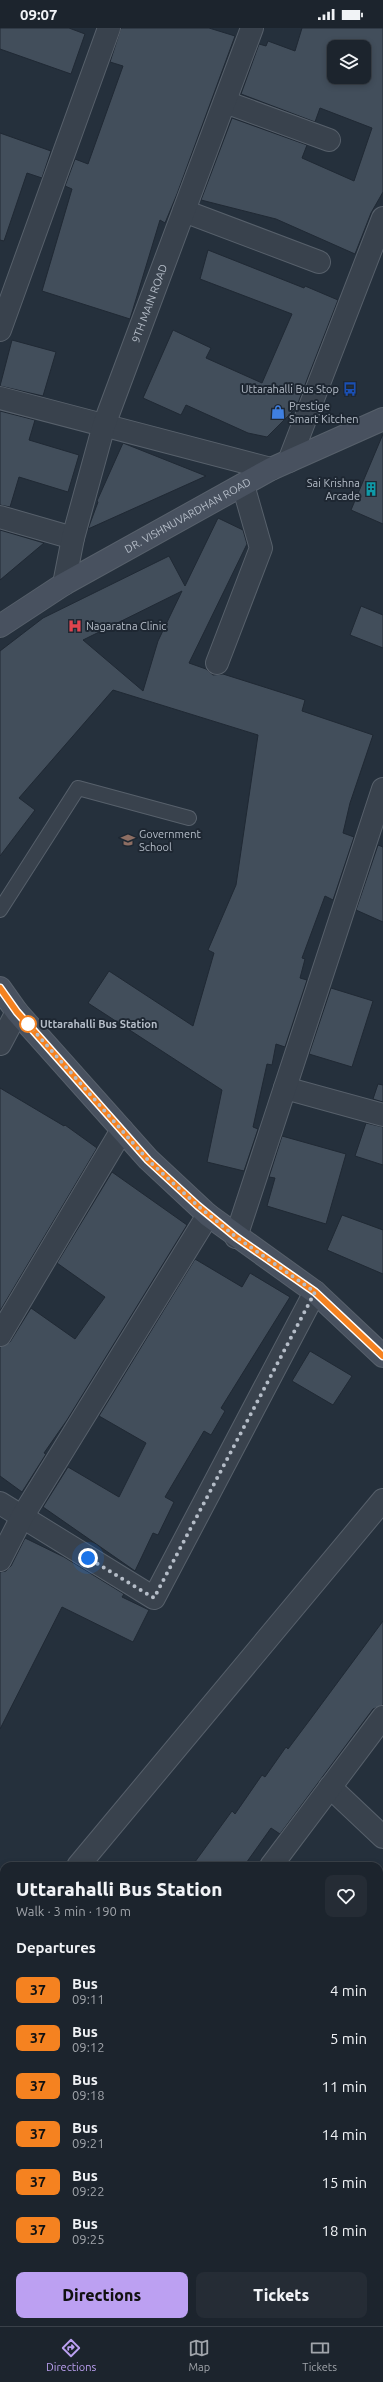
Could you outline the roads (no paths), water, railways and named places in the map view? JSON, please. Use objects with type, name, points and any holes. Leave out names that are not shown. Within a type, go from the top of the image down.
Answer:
[{"type":"main road","name":"DR. VISHNUVARDHAN ROAD","points":[[0,626],[64,584],[280,465],[383,419]]},
{"type":"main road","points":[[0,988],[17,1012],[148,1160],[208,1215],[236,1237],[315,1292],[383,1356]]},
{"type":"street","points":[[0,330],[109,28]]},
{"type":"street","name":"9TH MAIN ROAD","points":[[64,584],[73,538],[104,425],[252,28]]},
{"type":"street","points":[[225,102],[329,140]]},
{"type":"street","points":[[184,211],[320,262]]},
{"type":"street","points":[[0,398],[104,425],[280,465],[383,218]]},
{"type":"street","points":[[217,663],[260,548],[243,485]]},
{"type":"street","points":[[0,517],[73,538]]},
{"type":"street","points":[[236,1237],[383,789]]},
{"type":"street","points":[[0,1044],[17,1012]]},
{"type":"street","points":[[285,1088],[383,1115]]},
{"type":"street","points":[[0,1335],[122,1130]]},
{"type":"street","points":[[0,1560],[22,1517],[208,1215]]},
{"type":"street","points":[[0,1503],[154,1598],[315,1292]]},
{"type":"street","points":[[81,1862],[383,1500]]},
{"type":"street","points":[[274,1862],[383,1717]]},
{"type":"street","points":[[330,1787],[383,1836]]},
{"type":"lane","points":[[0,910],[78,788],[189,818]]},
{"type":"place","name":"Uttarahalli Bus Stop","points":[[350,389]]},
{"type":"place","name":"Prestige Smart Kitchen","points":[[278,412]]},
{"type":"place","name":"Sai Krishna Arcade","points":[[371,489]]},
{"type":"place","name":"Nagaratna Clinic","points":[[75,626]]},
{"type":"place","name":"Government School","points":[[128,840]]},
{"type":"place","name":"Uttarahalli Bus Station","points":[[28,1024]]}]
